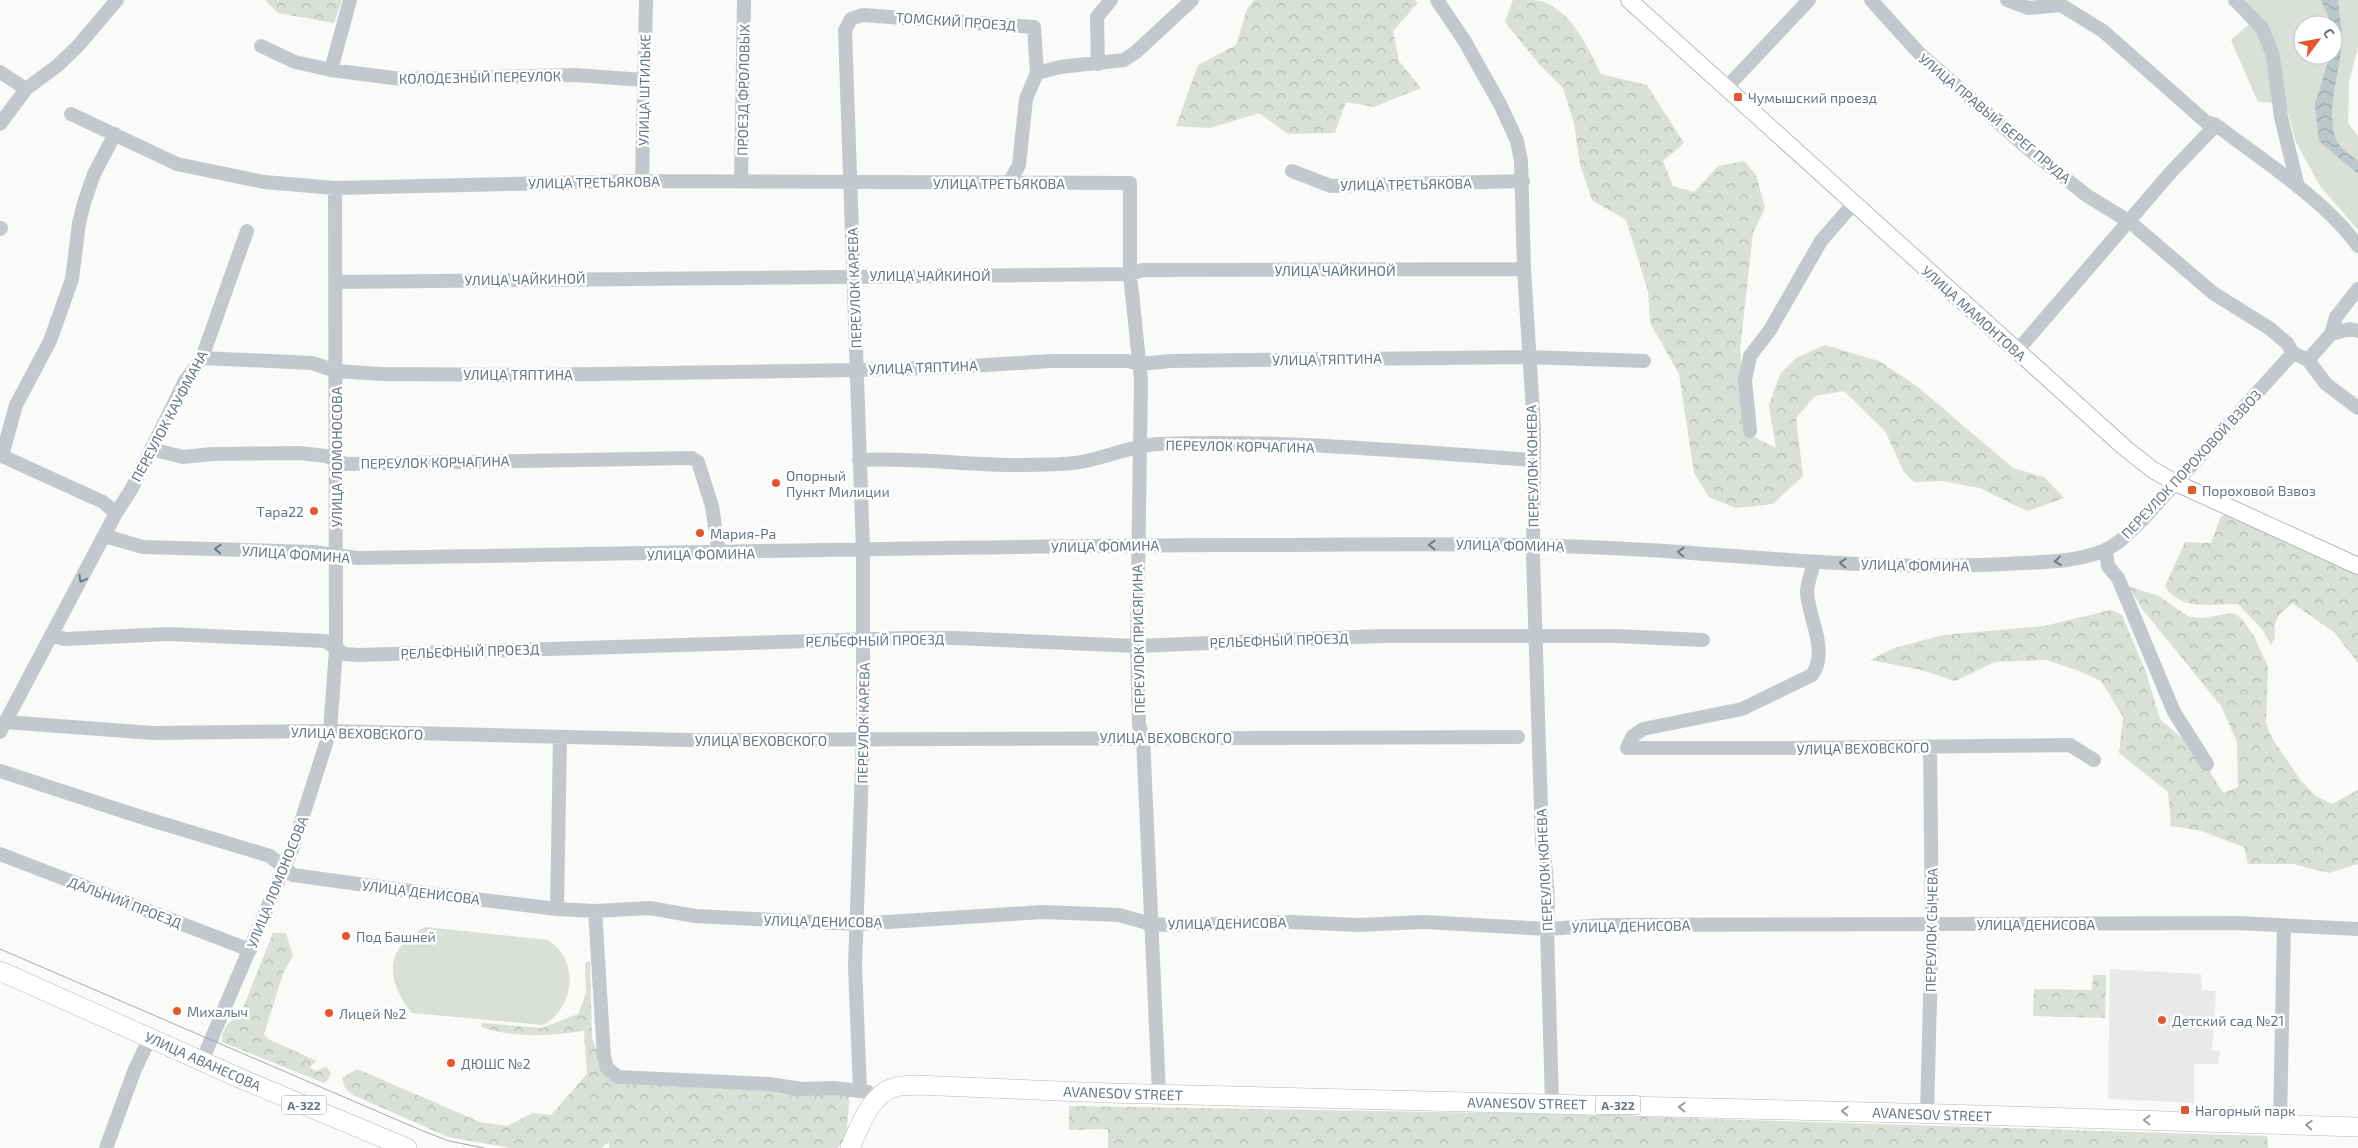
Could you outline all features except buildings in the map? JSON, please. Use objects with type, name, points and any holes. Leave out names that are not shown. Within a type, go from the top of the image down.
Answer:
[{"type":"highway","name":"УЛИЦА АВАНЕСОВА","points":[[0,971],[202,1061],[407,1148]]},
{"type":"highway","name":"AVANESOV STREET","points":[[880,1095],[895,1087],[916,1085],[1159,1094],[1552,1103],[2280,1124],[2358,1128]]},
{"type":"highway","points":[[850,1148],[867,1112],[880,1095]]},
{"type":"main road","name":"УЛИЦА МАМОНТОВА","points":[[1629,0],[2125,448],[2153,470],[2176,483],[2358,566]]},
{"type":"street","points":[[0,124],[26,89],[57,66],[78,47],[117,0]]},
{"type":"street","points":[[331,70],[350,0]]},
{"type":"street","name":"УЛИЦА ШТИЛЬКЕ","points":[[642,181],[646,0]]},
{"type":"street","name":"ПРОЕЗД ФРОЛОВЫХ","points":[[741,181],[744,0]]},
{"type":"street","points":[[1098,64],[1097,17],[1111,0]]},
{"type":"street","points":[[1009,183],[1018,165],[1026,99],[1037,73],[1060,67],[1124,60],[1131,56],[1192,0]]},
{"type":"street","name":"ПЕРЕУЛОК КОНЕВА","points":[[1437,0],[1464,40],[1511,124],[1518,147],[1523,181],[1524,269],[1534,429],[1533,544],[1542,842],[1547,871],[1549,905],[1552,1103]]},
{"type":"street","points":[[1727,87],[1809,0]]},
{"type":"street","name":"УЛИЦА ПРАВЫЙ БЕРЕГ ПРУДА","points":[[1871,0],[1919,53],[2025,146],[2086,195],[2130,222],[2213,293],[2269,328],[2287,343],[2293,353],[2308,360],[2326,384],[2358,408]]},
{"type":"street","points":[[2007,0],[2028,8],[2064,2],[2103,31],[2206,122],[2216,126],[2298,187],[2347,230],[2358,246]]},
{"type":"street","points":[[2234,0],[2262,28],[2273,56],[2281,117],[2298,187]]},
{"type":"street","name":"ТОМСКИЙ ПРОЕЗД","points":[[862,15],[1034,26],[1037,73]]},
{"type":"street","name":"ПЕРЕУЛОК КАРЕВА","points":[[860,1090],[855,966],[863,740],[863,550],[845,30],[852,19],[862,15]]},
{"type":"street","name":"КОЛОДЕЗНЫЙ ПЕРЕУЛОК","points":[[261,46],[295,62],[331,70],[401,80],[575,75],[643,80]]},
{"type":"street","points":[[0,72],[26,89]]},
{"type":"street","name":"УЛИЦА ТРЕТЬЯКОВА","points":[[71,114],[177,164],[264,182],[334,188],[642,181],[1130,183]]},
{"type":"street","points":[[2017,351],[2130,222],[2171,172],[2216,126]]},
{"type":"street","points":[[115,134],[94,174],[84,203],[79,223],[72,279],[50,341],[16,405],[1,455],[103,502],[116,513]]},
{"type":"street","name":"УЛИЦА ТРЕТЬЯКОВА","points":[[1292,171],[1331,186],[1523,181]]},
{"type":"street","name":"ПЕРЕУЛОК ПРИСЯГИНА","points":[[1130,183],[1130,274],[1142,380],[1137,646],[1139,725],[1143,737],[1159,1094]]},
{"type":"street","name":"УЛИЦА ЛОМОНОСОВА","points":[[202,1061],[285,867],[330,731],[336,650],[336,282],[334,188]]},
{"type":"street","points":[[1750,432],[1745,380],[1750,356],[1770,330],[1821,241],[1853,204]]},
{"type":"street","name":"ПЕРЕУЛОК КАУФМАНА","points":[[3,727],[151,450],[185,381],[202,358],[247,231]]},
{"type":"street","name":"УЛИЦА ЧАЙКИНОЙ","points":[[336,282],[1130,274],[1153,270],[1524,269]]},
{"type":"street","points":[[2308,360],[2331,334],[2336,318],[2358,289]]},
{"type":"street","points":[[2331,334],[2350,329],[2358,331]]},
{"type":"street","name":"ПЕРЕУЛОК ПОРОХОВОЙ ВЗВОЗ","points":[[2106,550],[2119,541],[2145,517],[2293,353]]},
{"type":"street","name":"УЛИЦА ТЯПТИНА","points":[[202,358],[312,363],[336,371],[382,374],[531,375],[857,370],[1051,361],[1127,361],[1140,364],[1172,361],[1528,357],[1644,361]]},
{"type":"street","name":"ПЕРЕУЛОК КОРЧАГИНА","points":[[859,460],[885,459],[1017,465],[1085,461],[1157,444],[1224,444],[1375,448],[1534,460]]},
{"type":"street","name":"ПЕРЕУЛОК КОРЧАГИНА","points":[[151,450],[183,457],[212,454],[299,453],[326,456],[346,464],[692,458],[698,462],[712,506],[719,554]]},
{"type":"street","name":"УЛИЦА ФОМИНА","points":[[105,536],[143,547],[314,552],[357,558],[719,554],[1138,546],[1533,544],[1672,551],[1814,562],[1965,566],[2050,562],[2080,558],[2106,550]]},
{"type":"street","points":[[2106,550],[2108,566],[2118,578],[2174,712],[2207,764]]},
{"type":"street","name":"УЛИЦА ВЕХОВСКОГО","points":[[1814,562],[1807,590],[1820,654],[1817,667],[1812,675],[1742,709],[1715,716],[1654,725],[1633,736],[1626,748],[2070,745],[2094,760]]},
{"type":"street","name":"РЕЛЬЕФНЫЙ ПРОЕЗД","points":[[51,635],[65,639],[168,634],[325,641],[336,650],[345,654],[359,655],[636,648],[864,639],[954,638],[1137,646],[1381,636],[1536,636],[1703,640]]},
{"type":"street","name":"УЛИЦА ВЕХОВСКОГО","points":[[3,727],[153,733],[330,731],[560,738],[863,740],[1143,737],[1518,737]]},
{"type":"street","points":[[557,909],[560,738]]},
{"type":"street","name":"ПЕРЕУЛОК СЫЧЕВА","points":[[1927,1114],[1932,924],[1930,747]]},
{"type":"street","name":"УЛИЦА ДЕНИСОВА","points":[[0,770],[141,817],[270,856],[293,875],[557,909],[594,911],[650,908],[695,916],[857,924],[1043,912],[1119,915],[1151,924],[1292,922],[1358,925],[1424,922],[1548,929],[1605,925],[2238,923],[2358,929]]},
{"type":"street","name":"ДАЛЬНИЙ ПРОЕЗД","points":[[0,854],[250,950]]},
{"type":"street","points":[[594,911],[604,1056],[607,1068],[618,1077],[769,1084],[802,1090],[860,1090],[880,1095]]},
{"type":"street","points":[[2280,1124],[2284,926]]},
{"type":"street","points":[[106,1148],[135,1069],[150,1038]]},
{"type":"street","points":[[855,1148],[858,1129]]},
{"type":"shaded area","name":"Детский сад №21","points":[[2110,969],[2201,974],[2202,990],[2216,991],[2212,1050],[2220,1051],[2218,1064],[2194,1064],[2194,1103],[2108,1099]]},
{"type":"green space","points":[[265,0],[342,0],[334,23],[278,13]]},
{"type":"green space","points":[[1254,0],[1415,0],[1418,3],[1393,31],[1399,61],[1421,88],[1374,107],[1346,102],[1335,133],[1288,134],[1259,113],[1210,128],[1176,126],[1198,65],[1236,45],[1247,9]]},
{"type":"green space","points":[[1513,0],[1540,1],[1552,6],[1570,21],[1578,31],[1601,74],[1647,85],[1684,143],[1663,161],[1673,186],[1694,192],[1718,166],[1744,161],[1756,175],[1765,208],[1753,233],[1740,350],[1746,433],[1776,448],[1769,405],[1780,374],[1796,358],[1825,345],[1879,361],[1918,387],[2013,468],[2044,477],[2064,498],[2027,511],[1980,488],[1942,481],[1914,482],[1904,472],[1885,431],[1844,391],[1815,396],[1796,418],[1803,476],[1773,504],[1736,508],[1709,497],[1694,473],[1679,374],[1650,323],[1648,291],[1626,220],[1592,200],[1580,165],[1574,123],[1563,88],[1539,64],[1505,22]]},
{"type":"green space","points":[[2245,0],[2358,0],[2358,48],[2349,82],[2348,123],[2358,136],[2358,230],[2320,186],[2296,142],[2285,103],[2258,102],[2231,40],[2259,15]]},
{"type":"green space","points":[[2229,512],[2358,573],[2358,663],[2334,632],[2292,603],[2276,621],[2275,638],[2271,645],[2262,629],[2238,604],[2207,605],[2188,603],[2171,594],[2165,586],[2185,542],[2211,543],[2221,516]]},
{"type":"green space","points":[[2128,586],[2159,596],[2189,617],[2203,618],[2232,613],[2241,618],[2254,636],[2268,667],[2266,724],[2272,738],[2301,781],[2316,796],[2332,804],[2358,790],[2358,864],[2329,873],[2293,864],[2248,864],[2244,847],[2201,831],[2171,826],[2168,792],[2119,753],[2123,717],[2101,681],[2077,670],[2046,660],[1995,662],[1955,681],[1921,670],[1870,660],[1894,648],[1943,635],[2044,626],[2111,610],[2122,615],[2146,672],[2160,719],[2197,751],[2223,793],[2238,787],[2237,742],[2221,706],[2143,610]]},
{"type":"green space","points":[[426,927],[548,940],[565,959],[569,971],[570,984],[562,1007],[554,1017],[543,1025],[412,1013],[403,1001],[397,988],[393,977],[393,965],[396,954],[402,944],[412,935]]},
{"type":"green space","points":[[273,933],[286,933],[293,956],[284,971],[264,1034],[268,1039],[317,1061],[309,1067],[316,1071],[326,1067],[331,1073],[328,1080],[324,1083],[222,1042],[225,1029],[241,1013]]},
{"type":"green space","points":[[590,961],[592,1038],[605,1070],[616,1084],[850,1094],[846,1136],[838,1148],[609,1148],[609,1142],[601,1148],[510,1148],[448,1137],[353,1095],[345,1088],[342,1078],[357,1069],[480,1122],[508,1126],[532,1113],[551,1115],[587,1074],[584,1031],[545,1035],[506,1033],[481,1027],[482,1023],[542,1028],[578,1014],[586,994],[585,963]]},
{"type":"green space","points":[[2093,975],[2106,975],[2105,1018],[2033,1016],[2034,989],[2092,990]]},
{"type":"green space","points":[[1069,1106],[1551,1114],[2267,1136],[2268,1148],[1108,1148],[1108,1129],[1069,1130]]},
{"type":"water","points":[[2321,0],[2338,0],[2340,15],[2328,15]]},
{"type":"water","points":[[2327,65],[2339,65],[2332,108],[2332,123],[2340,146],[2358,161],[2358,174],[2319,141],[2315,104]]},
{"type":"tram line","points":[[0,949],[423,1131],[449,1141],[484,1148]]},
{"type":"place","name":"Чумышский проезд","points":[[1738,97]]},
{"type":"place","name":"Опорный Пункт Милиции","points":[[776,483]]},
{"type":"place","name":"Пороховой Взвоз","points":[[2192,490]]},
{"type":"place","name":"Тара22","points":[[314,511]]},
{"type":"place","name":"Мария-Ра","points":[[700,533]]},
{"type":"place","name":"Под Башней","points":[[346,936]]},
{"type":"place","name":"Михалыч","points":[[177,1011]]},
{"type":"place","name":"Лицей №2","points":[[329,1013]]},
{"type":"place","name":"Детский сад №21","points":[[2162,1020]]},
{"type":"place","name":"ДЮШС №2","points":[[451,1063]]},
{"type":"place","name":"Нагорный парк","points":[[2185,1110]]}]
